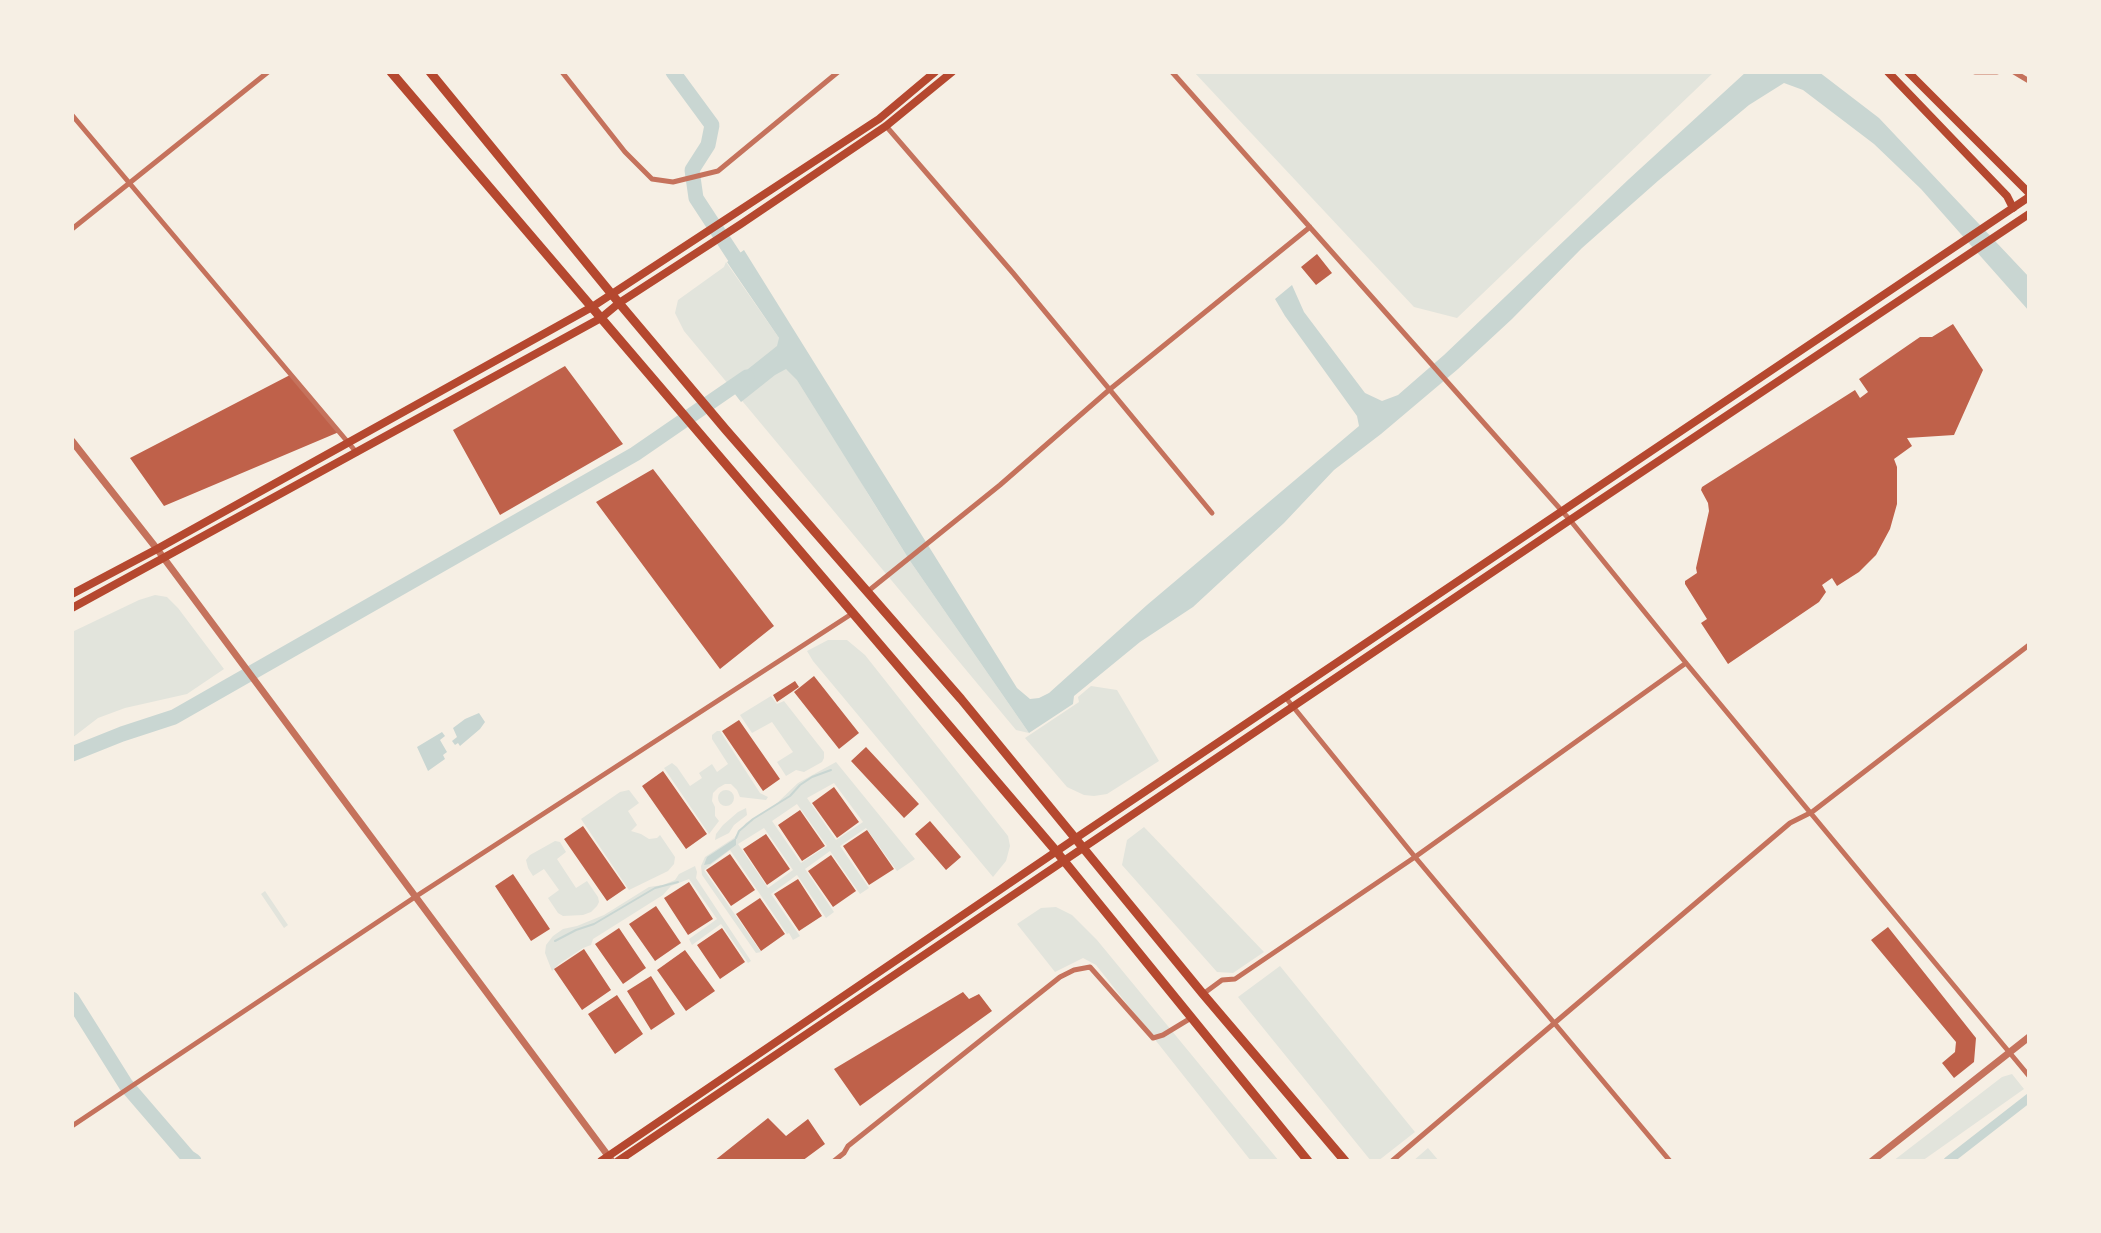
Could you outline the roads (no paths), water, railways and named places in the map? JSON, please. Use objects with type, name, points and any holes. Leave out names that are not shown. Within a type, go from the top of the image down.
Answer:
[{"type":"highway","points":[[391,72],[1056,851],[1308,1161]]},
{"type":"highway","points":[[430,72],[611,294],[726,430],[961,699],[1203,994],[1345,1161]]},
{"type":"main road","points":[[72,594],[158,549],[592,307],[879,118],[935,72]]},
{"type":"main road","points":[[72,608],[601,318],[619,303],[886,126],[952,72]]},
{"type":"main road","points":[[1888,72],[2007,196],[2013,208]]},
{"type":"main road","points":[[607,1159],[1056,851],[1563,512],[2029,195],[1908,72]]},
{"type":"main road","points":[[618,1161],[1569,520],[2029,214]]},
{"type":"street","points":[[72,229],[268,72]]},
{"type":"street","points":[[562,72],[625,152],[652,178],[675,182],[718,171],[838,72]]},
{"type":"street","points":[[1172,72],[1563,512],[2029,1075]]},
{"type":"street","points":[[1975,72],[1997,72]]},
{"type":"street","points":[[2014,72],[2029,81]]},
{"type":"street","points":[[72,115],[357,453]]},
{"type":"street","points":[[886,126],[1013,273],[1212,513]]},
{"type":"street","points":[[867,592],[1000,485],[1109,390],[1310,227]]},
{"type":"street","points":[[72,441],[158,549],[607,1159]]},
{"type":"street","points":[[72,1126],[415,897],[853,613]]},
{"type":"street","points":[[1392,1161],[1790,823],[1812,813],[2029,645]]},
{"type":"street","points":[[1203,994],[1222,980],[1235,979],[1416,857],[1686,663]]},
{"type":"street","points":[[1286,698],[1670,1161]]},
{"type":"street","points":[[834,1161],[844,1153],[848,1146],[1051,984],[1074,970],[1090,967],[1153,1038],[1191,1018]]},
{"type":"street","points":[[1872,1161],[2029,1037]]},
{"type":"waterway","points":[[673,72],[712,125],[708,145],[692,170],[696,198],[745,273]]},
{"type":"waterway","points":[[72,754],[174,717],[635,454],[747,377]]},
{"type":"waterway","points":[[736,838],[739,831],[753,819],[790,796],[800,785],[812,777],[831,770]]},
{"type":"waterway","points":[[555,941],[594,924],[655,888],[678,882]]},
{"type":"waterway","points":[[72,999],[126,1085],[188,1157],[194,1161]]},
{"type":"waterway","points":[[1948,1161],[2029,1098]]}]
